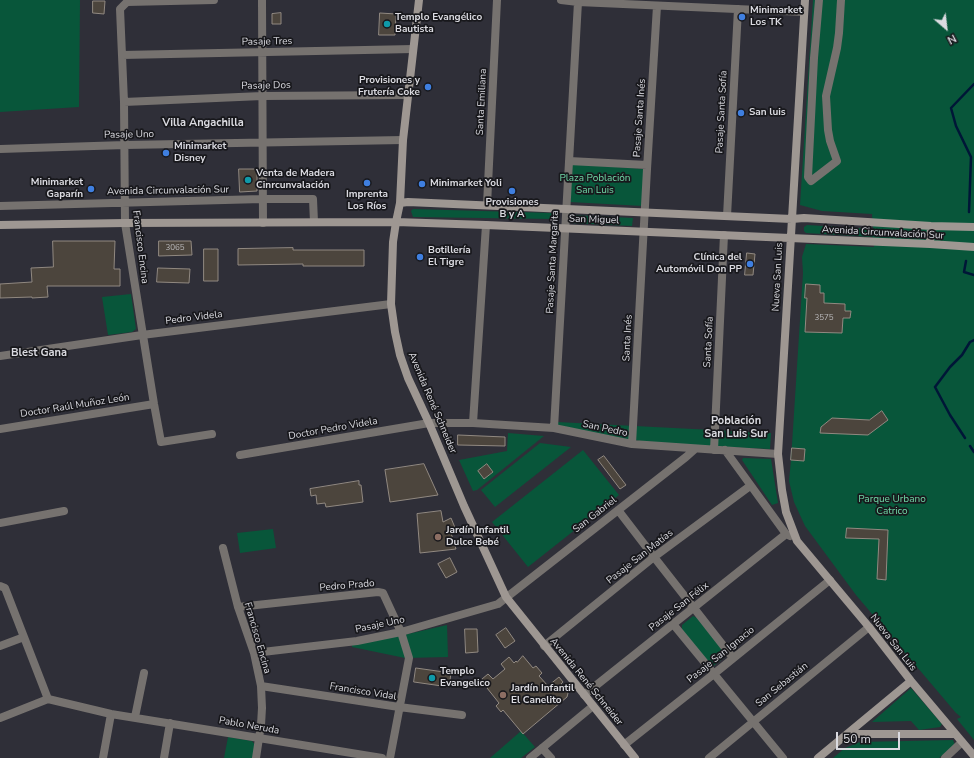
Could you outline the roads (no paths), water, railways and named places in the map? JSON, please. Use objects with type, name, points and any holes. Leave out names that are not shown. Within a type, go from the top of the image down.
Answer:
[{"type":"main road","name":"Avenida René Schneider","points":[[419,0],[403,140],[400,203],[393,242],[391,304],[400,355],[408,378],[429,423],[464,506],[506,597],[635,758]]},
{"type":"main road","points":[[804,12],[805,0]]},
{"type":"main road","name":"Nueva San Luis","points":[[804,12],[778,454],[786,512],[797,541],[974,756]]},
{"type":"main road","name":"San Miguel","points":[[400,203],[408,202],[792,219]]},
{"type":"main road","name":"Avenida Circunvalación Sur","points":[[792,219],[804,218],[931,226],[974,227]]},
{"type":"main road","name":"San Miguel","points":[[396,222],[791,238]]},
{"type":"main road","points":[[0,225],[396,222]]},
{"type":"main road","points":[[930,244],[931,226]]},
{"type":"main road","name":"Avenida Circunvalación Sur","points":[[791,238],[974,247]]},
{"type":"main road","points":[[818,758],[911,681]]},
{"type":"main road","points":[[848,734],[955,734]]},
{"type":"street","name":"Francisco Encina","points":[[212,434],[161,442],[142,335],[125,223],[124,102],[120,9],[126,2],[214,0]]},
{"type":"street","points":[[262,0],[263,223]]},
{"type":"street","name":"Santa Emiliana","points":[[488,206],[496,0]]},
{"type":"street","points":[[561,0],[804,12]]},
{"type":"street","points":[[819,0],[814,58],[808,177],[811,181],[837,161],[828,130],[826,96],[838,40],[841,0]]},
{"type":"street","name":"Pasaje Santa Margarita","points":[[554,428],[578,2]]},
{"type":"street","name":"Pasaje Santa Inés","points":[[644,232],[647,165],[662,4]]},
{"type":"street","name":"Pasaje Santa Sofía","points":[[727,216],[738,9]]},
{"type":"street","name":"Pasaje Tres","points":[[122,55],[413,49]]},
{"type":"street","name":"Pasaje Dos","points":[[124,102],[262,96],[408,94]]},
{"type":"street","name":"Pasaje Uno","points":[[0,149],[125,145],[403,140]]},
{"type":"street","points":[[570,161],[647,165]]},
{"type":"street","name":"Avenida Circunvalación Sur","points":[[0,206],[125,202],[314,199],[314,222]]},
{"type":"street","points":[[473,423],[486,225]]},
{"type":"street","name":"Santa Inés","points":[[632,444],[644,232]]},
{"type":"street","name":"Santa Sofía","points":[[714,450],[724,235]]},
{"type":"street","name":"Pedro Videla","points":[[0,356],[142,335],[391,304]]},
{"type":"street","name":"Doctor Raúl Muñoz León","points":[[0,429],[154,404]]},
{"type":"street","name":"San Pedro","points":[[429,423],[473,423],[554,428],[632,444],[778,454]]},
{"type":"street","name":"Doctor Pedro Videla","points":[[240,455],[429,423]]},
{"type":"street","name":"San Gabriel","points":[[506,597],[686,457],[695,448]]},
{"type":"street","name":"Nueva San Luis","points":[[725,450],[786,534],[797,541]]},
{"type":"street","name":"Pasaje San Matías","points":[[544,646],[654,557],[750,486]]},
{"type":"street","points":[[618,510],[733,658]]},
{"type":"street","points":[[0,523],[64,511]]},
{"type":"street","name":"Pasaje San Félix","points":[[584,695],[786,534]]},
{"type":"street","name":"Francisco Encina","points":[[223,548],[238,607],[254,653],[260,686],[262,708],[256,758]]},
{"type":"street","name":"Pasaje San Ignacio","points":[[624,745],[830,580]]},
{"type":"street","points":[[0,718],[48,699],[3,587]]},
{"type":"street","name":"Pedro Prado","points":[[238,607],[378,592],[382,593],[401,632],[409,658],[390,758]]},
{"type":"street","name":"Pasaje Uno","points":[[254,653],[357,641],[401,632],[498,604],[506,597]]},
{"type":"street","points":[[672,624],[783,758]]},
{"type":"street","name":"San Sebastián","points":[[709,758],[869,627]]},
{"type":"street","points":[[0,646],[24,637]]},
{"type":"street","points":[[135,717],[144,673]]},
{"type":"street","name":"Francisco Vidal","points":[[260,686],[462,715]]},
{"type":"street","name":"Pablo Neruda","points":[[48,699],[111,714],[382,758]]},
{"type":"street","points":[[530,758],[593,706]]},
{"type":"street","points":[[103,758],[111,714]]},
{"type":"street","points":[[164,758],[170,723]]},
{"type":"street","points":[[945,758],[962,742]]},
{"type":"street","points":[[542,748],[551,758]]},
{"type":"waterway","points":[[969,212],[971,157],[956,126],[951,108],[974,84]]},
{"type":"waterway","points":[[966,261],[964,272],[974,275]]},
{"type":"waterway","points":[[965,438],[950,415],[935,387],[950,367],[962,355],[970,342],[974,340]]},
{"type":"waterway","points":[[970,446],[974,452]]},
{"type":"place","name":"Minimarket Los TK","points":[[742,17]]},
{"type":"place","name":"Templo Evangélico Bautista","points":[[387,24]]},
{"type":"place","name":"Provisiones y Frutería Coke","points":[[428,87]]},
{"type":"place","name":"San luis","points":[[741,113]]},
{"type":"place","name":"Minimarket Disney","points":[[166,153]]},
{"type":"place","name":"Venta de Madera Cinrcunvalación","points":[[248,180]]},
{"type":"place","name":"Imprenta Los Ríos","points":[[367,183]]},
{"type":"place","name":"Minimarket Yoli","points":[[422,184]]},
{"type":"place","name":"Minimarket Gaparín","points":[[91,189]]},
{"type":"place","name":"Provisiones B y A","points":[[512,191]]},
{"type":"place","name":"Botillería El Tigre","points":[[420,257]]},
{"type":"place","name":"Clínica del Automóvil Don PP","points":[[750,264]]},
{"type":"place","name":"Jardín Infantil Dulce Bebé","points":[[438,537]]},
{"type":"place","name":"Templo Evangelico","points":[[432,678]]},
{"type":"place","name":"Jardín Infantil El Canelito","points":[[503,695]]},
{"type":"district","name":"Villa Angachilla","points":[[203,123]]},
{"type":"district","name":"Blest Gana","points":[[39,353]]},
{"type":"district","name":"Población San Luis Sur","points":[[736,427]]},
{"type":"park label","name":"Plaza Población San Luis","points":[[595,184]]},
{"type":"park label","name":"Parque Urbano Catrico","points":[[892,506]]}]
